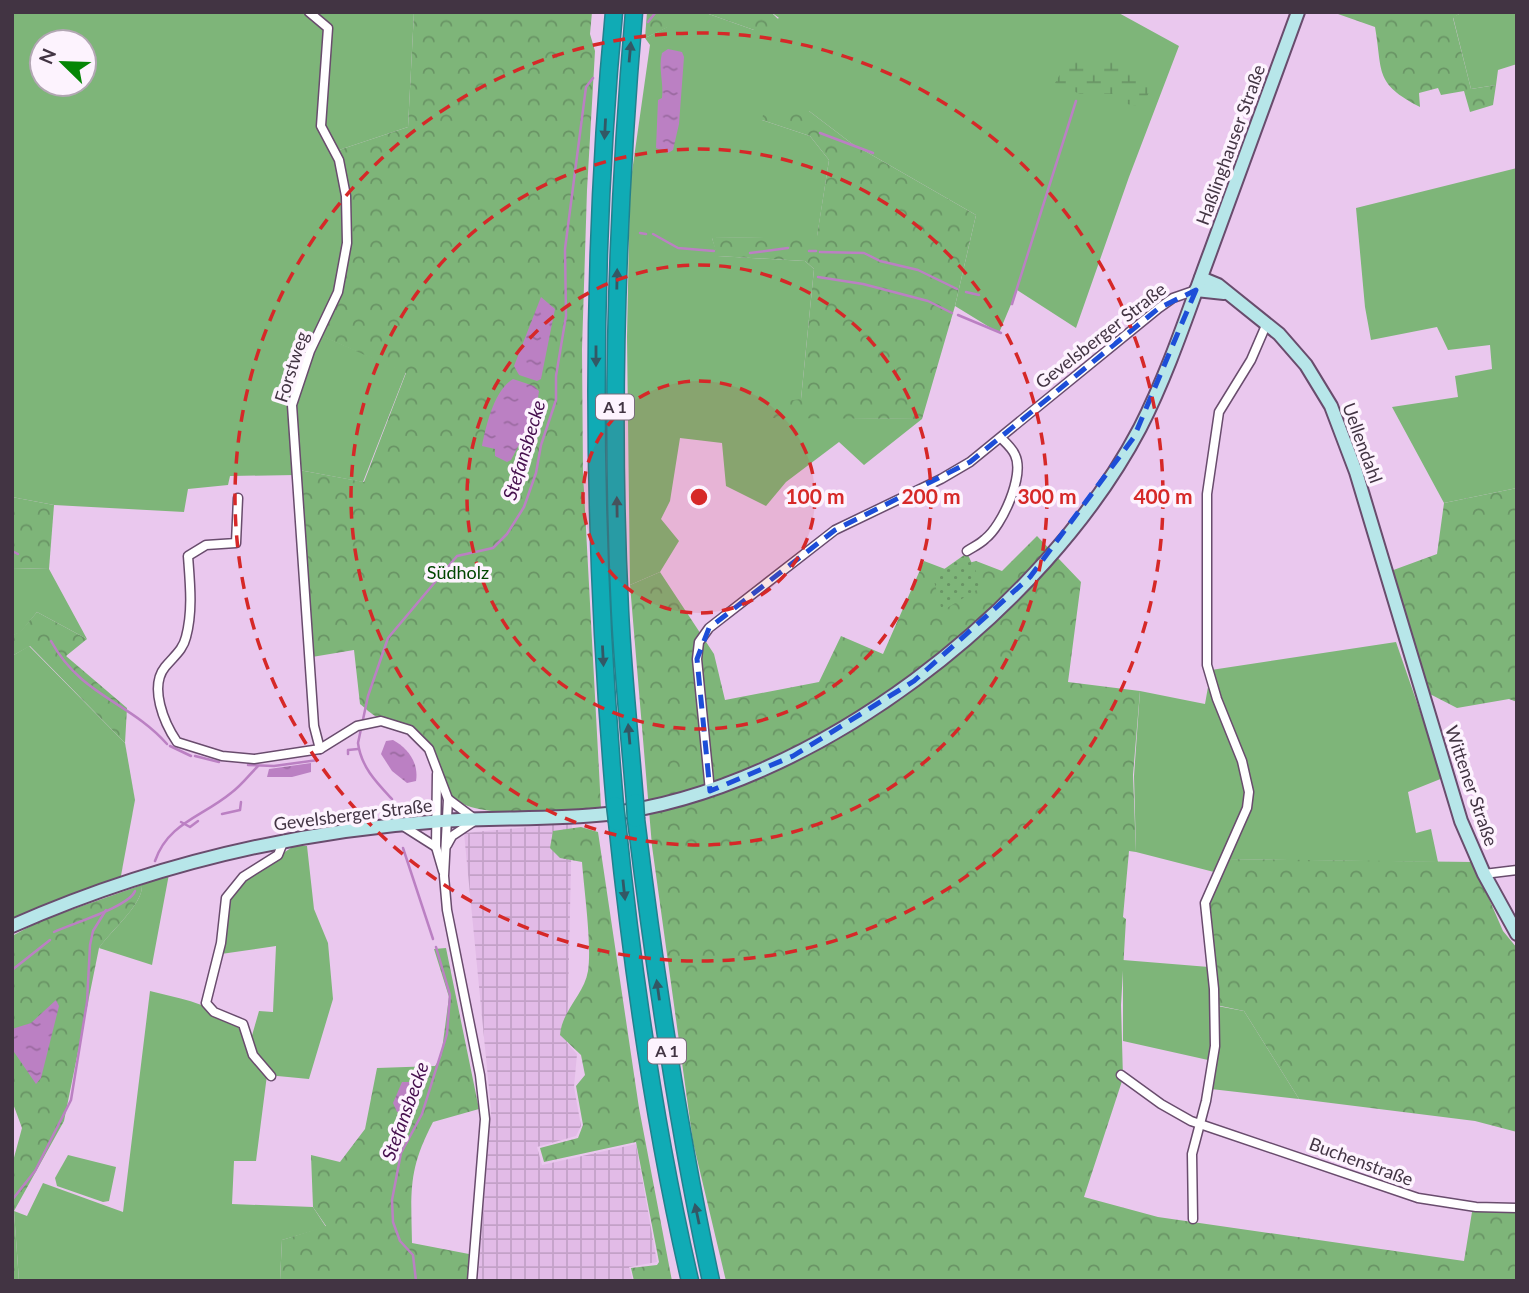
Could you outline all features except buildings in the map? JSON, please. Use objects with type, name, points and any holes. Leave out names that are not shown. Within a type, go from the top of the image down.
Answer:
[{"type":"highway","name":"A 1","points":[[614,12],[597,271],[599,588],[615,805],[629,940],[690,1281]]},
{"type":"highway","name":"A 1","points":[[634,12],[623,152],[615,423],[620,612],[636,819],[663,1028],[691,1188],[711,1281]]},
{"type":"main road","name":"Haßlinghauser Straße","points":[[1199,284],[1298,12]]},
{"type":"main road","name":"Uellendahl","points":[[1199,284],[1224,293],[1267,323],[1306,365],[1331,406],[1356,472],[1407,643]]},
{"type":"main road","name":"Gevelsberger Straße","points":[[12,926],[204,858],[284,840],[442,821],[534,820],[646,808],[710,791],[793,756],[914,681],[981,625],[1030,578],[1083,514],[1135,437],[1155,396],[1199,284]]},
{"type":"main road","name":"Wittener Straße","points":[[1407,643],[1461,821],[1484,874],[1517,934]]},
{"type":"street","name":"Forstweg","points":[[309,12],[328,28],[321,126],[339,160],[346,196],[347,233],[338,292],[310,351],[292,405],[315,734],[320,749]]},
{"type":"street","name":"Gevelsberger Straße","points":[[710,791],[698,659],[699,642],[709,628],[835,530],[941,479],[1001,438],[1159,308],[1199,284]]},
{"type":"street","points":[[1193,1219],[1191,1158],[1215,1046],[1214,989],[1205,903],[1247,807],[1249,792],[1242,761],[1217,699],[1208,665],[1207,494],[1219,412],[1255,352],[1267,323]]},
{"type":"street","points":[[967,551],[994,529],[1014,487],[1018,465],[1016,455],[1001,438]]},
{"type":"street","points":[[238,498],[236,543],[206,545],[188,556],[191,609],[187,634],[181,651],[160,674],[158,695],[172,735],[185,746],[222,756],[254,759],[320,749],[356,726],[367,723],[389,722],[410,730],[429,749],[448,799],[475,820],[452,836],[447,846]]},
{"type":"street","points":[[437,771],[434,799],[447,846],[444,876]]},
{"type":"street","points":[[448,799],[436,847],[444,876],[452,944],[478,1063],[485,1119],[472,1281]]},
{"type":"street","points":[[400,825],[436,847]]},
{"type":"street","points":[[271,1076],[253,1055],[243,1024],[214,1012],[206,1003],[221,943],[226,898],[243,877],[278,855],[284,840]]},
{"type":"street","points":[[1484,874],[1517,870]]},
{"type":"street","name":"Buchenstraße","points":[[1121,1075],[1161,1104],[1199,1124],[1418,1198],[1476,1208],[1517,1208]]},
{"type":"highlighted area","points":[[1196,290],[1134,437],[1030,577],[914,681],[793,756],[710,791],[697,659],[709,628],[835,530],[970,462],[1159,308]]},
{"type":"shaded area","points":[[572,823],[567,1043],[577,1054],[574,1087],[581,1126],[576,1136],[537,1147],[542,1165],[636,1144],[657,1262],[629,1267],[633,1281],[478,1281],[491,1109],[464,833]]},
{"type":"green space","points":[[12,12],[414,12],[408,127],[339,150],[343,244],[335,287],[320,335],[406,372],[363,482],[299,470],[295,475],[230,476],[228,485],[188,489],[184,512],[54,505],[12,497]]},
{"type":"green space","name":"Südholz","points":[[414,12],[592,12],[590,34],[595,51],[582,349],[583,473],[601,808],[519,812],[475,808],[459,802],[449,792],[432,748],[421,735],[410,727],[377,717],[360,704],[354,650],[312,657],[299,470],[364,482],[406,373],[319,335],[339,293],[348,199],[339,150],[408,127]]},
{"type":"green space","points":[[647,12],[667,12],[668,27],[645,38]]},
{"type":"green space","points":[[667,12],[703,12],[754,30],[779,18],[771,12],[1117,12],[1179,46],[1076,328],[1017,290],[999,333],[955,306],[976,215],[851,143],[809,111],[762,120],[810,136],[829,160],[817,237],[712,238],[718,256],[805,261],[814,269],[801,399],[771,417],[922,419],[864,465],[839,442],[786,482],[766,506],[726,486],[722,443],[680,438],[670,501],[661,519],[679,541],[660,572],[630,585],[627,337],[630,186],[650,45],[645,38],[667,27]]},
{"type":"green space","points":[[703,12],[771,12],[786,27],[782,35],[754,30]]},
{"type":"green space","points":[[1462,12],[1453,18],[1471,89],[1496,85],[1493,105],[1470,112],[1464,91],[1441,95],[1438,88],[1419,93],[1420,107],[1405,99],[1383,75],[1375,27],[1338,14]]},
{"type":"green space","points":[[1463,12],[1517,12],[1517,64],[1498,70],[1496,85],[1471,89],[1453,17]]},
{"type":"green space","points":[[1083,56],[1090,64],[1098,65],[1112,58],[1131,65],[1136,76],[1145,77],[1152,86],[1142,107],[1127,104],[1122,85],[1112,94],[1080,94],[1055,83],[1067,62]]},
{"type":"green space","points":[[764,109],[809,111],[851,143],[976,215],[955,306],[922,419],[771,418],[772,403],[801,399],[814,269],[805,261],[717,256],[712,238],[817,236],[829,160],[810,136],[762,120]]},
{"type":"green space","points":[[1517,168],[1517,488],[1444,503],[1392,407],[1458,397],[1455,376],[1492,369],[1490,345],[1448,350],[1437,327],[1371,340],[1365,307],[1356,208]]},
{"type":"green space","points":[[1517,488],[1517,702],[1509,699],[1457,708],[1426,692],[1388,572],[1437,554],[1444,503]]},
{"type":"green space","points":[[12,497],[54,505],[49,569],[12,568]]},
{"type":"green space","points":[[1037,536],[1081,582],[1068,682],[1140,691],[1133,775],[1136,852],[1129,851],[1123,917],[1126,919],[1121,1005],[1123,1078],[1084,1197],[1158,1217],[1464,1261],[1472,1212],[1517,1211],[1517,1281],[726,1281],[693,1142],[652,846],[630,585],[660,572],[714,654],[725,700],[819,682],[841,636],[883,654],[924,561],[945,569],[976,561],[1002,571]]},
{"type":"green space","points":[[967,553],[983,586],[942,611],[933,577]]},
{"type":"green space","points":[[12,568],[49,569],[87,639],[37,612],[20,633],[12,635]]},
{"type":"green space","points":[[37,612],[87,639],[66,656],[127,708],[125,743],[30,646],[12,656],[12,635],[20,632]]},
{"type":"green space","points":[[1396,642],[1443,778],[1408,792],[1416,833],[1431,829],[1438,862],[1225,859],[1214,872],[1136,852],[1134,776],[1140,691],[1205,704],[1211,670]]},
{"type":"green space","points":[[29,646],[125,743],[135,800],[120,881],[12,919],[12,656]]},
{"type":"green space","points":[[581,827],[598,832],[639,1108],[672,1281],[634,1281],[631,1268],[657,1265],[659,1262],[636,1142],[544,1162],[540,1148],[578,1138],[583,1125],[576,1086],[585,1075],[581,1055],[560,1035],[565,1018],[586,980],[588,971],[588,932],[582,862],[560,858],[550,848],[553,831]]},
{"type":"green space","points":[[294,846],[307,846],[314,909],[328,943],[333,999],[309,1079],[267,1075],[256,1161],[234,1161],[232,1204],[313,1207],[326,1227],[282,1240],[280,1281],[19,1281],[14,1211],[27,1216],[43,1183],[123,1212],[150,991],[218,1012],[241,1028],[251,1039],[259,1011],[273,1012],[276,946],[221,954],[231,893],[245,878]]},
{"type":"green space","points":[[1225,859],[1473,862],[1503,931],[1517,948],[1517,1132],[1475,1121],[1299,1099],[1244,1011],[1216,1005],[1207,903]]},
{"type":"green space","points":[[169,874],[152,965],[99,948],[132,909],[141,893],[142,885]]},
{"type":"green space","points":[[142,885],[141,893],[132,909],[99,948],[64,1121],[14,1211],[19,1281],[12,1281],[12,1165],[22,1128],[12,1101],[12,936],[42,920]]},
{"type":"green space","points":[[446,948],[479,1109],[433,1122],[415,1167],[411,1208],[412,1243],[469,1254],[468,1281],[280,1281],[282,1240],[326,1226],[313,1207],[311,1155],[340,1162],[365,1129],[377,1068],[435,1066],[441,1057],[449,997],[434,949]]},
{"type":"green space","points":[[1123,960],[1209,967],[1212,1005],[1244,1011],[1299,1099],[1211,1089],[1217,1062],[1123,1041]]},
{"type":"green space","points":[[68,1155],[116,1167],[109,1201],[103,1202],[57,1186],[55,1178]]},
{"type":"water","points":[[668,49],[682,52],[684,57],[679,124],[673,150],[668,153],[656,148],[658,100],[662,98],[661,59],[662,53]]},
{"type":"water","points":[[541,297],[555,309],[541,379],[537,381],[519,375],[514,366]]},
{"type":"water","points":[[513,379],[534,386],[539,391],[536,412],[511,460],[507,462],[495,456],[495,449],[482,446],[496,400],[506,384]]},
{"type":"water","points":[[393,740],[411,757],[416,768],[416,781],[407,783],[392,771],[381,754],[386,741]]},
{"type":"water","points":[[311,763],[311,772],[292,777],[267,777],[269,769]]},
{"type":"water","points":[[56,1000],[59,1006],[41,1078],[36,1084],[12,1049],[12,1029],[31,1023]]},
{"type":"water","points":[[402,1082],[412,1082],[417,1088],[415,1106],[406,1115],[397,1112],[393,1103]]},
{"type":"waterway","name":"Stefansbecke","points":[[648,22],[656,12]]},
{"type":"waterway","name":"Stefansbecke","points":[[392,799],[366,767],[358,743],[368,696],[388,638],[457,556],[493,548],[507,534],[524,507],[536,473],[541,445],[556,400],[556,376],[566,316],[565,249],[586,87],[593,78]]},
{"type":"waterway","points":[[1012,304],[1076,101]]},
{"type":"waterway","points":[[820,133],[873,153]]},
{"type":"waterway","points":[[640,233],[646,234]]},
{"type":"waterway","points":[[653,234],[678,248],[714,251]]},
{"type":"waterway","points":[[750,253],[788,248]]},
{"type":"waterway","points":[[809,251],[816,251]]},
{"type":"waterway","points":[[820,252],[864,253],[880,261],[918,270],[957,289]]},
{"type":"waterway","points":[[818,277],[863,284],[928,301],[952,313]]},
{"type":"waterway","points":[[966,292],[979,295]]},
{"type":"waterway","points":[[958,315],[1001,333]]},
{"type":"waterway","points":[[12,551],[18,554]]},
{"type":"waterway","points":[[51,641],[63,659],[91,687],[137,718],[167,744]]},
{"type":"waterway","points":[[170,746],[191,756]]},
{"type":"waterway","points":[[348,754],[348,750],[358,749]]},
{"type":"waterway","points":[[195,756],[219,762]]},
{"type":"waterway","points":[[248,765],[274,766],[318,760]]},
{"type":"waterway","points":[[155,861],[161,848],[177,829],[235,790],[258,766]]},
{"type":"waterway","points":[[222,814],[240,810],[241,802]]},
{"type":"waterway","points":[[181,822],[190,827],[198,821]]},
{"type":"waterway","name":"Stefansbecke","points":[[403,848],[433,939]]},
{"type":"waterway","points":[[54,932],[111,909],[135,891]]},
{"type":"waterway","points":[[12,1200],[35,1171],[71,1100],[87,1002],[90,945],[93,931],[106,910]]},
{"type":"waterway","points":[[12,970],[50,940]]},
{"type":"waterway","name":"Stefansbecke","points":[[416,1281],[413,1255],[400,1241],[393,1222],[392,1200],[401,1153],[422,1114],[447,1034],[450,995],[436,947]]}]
